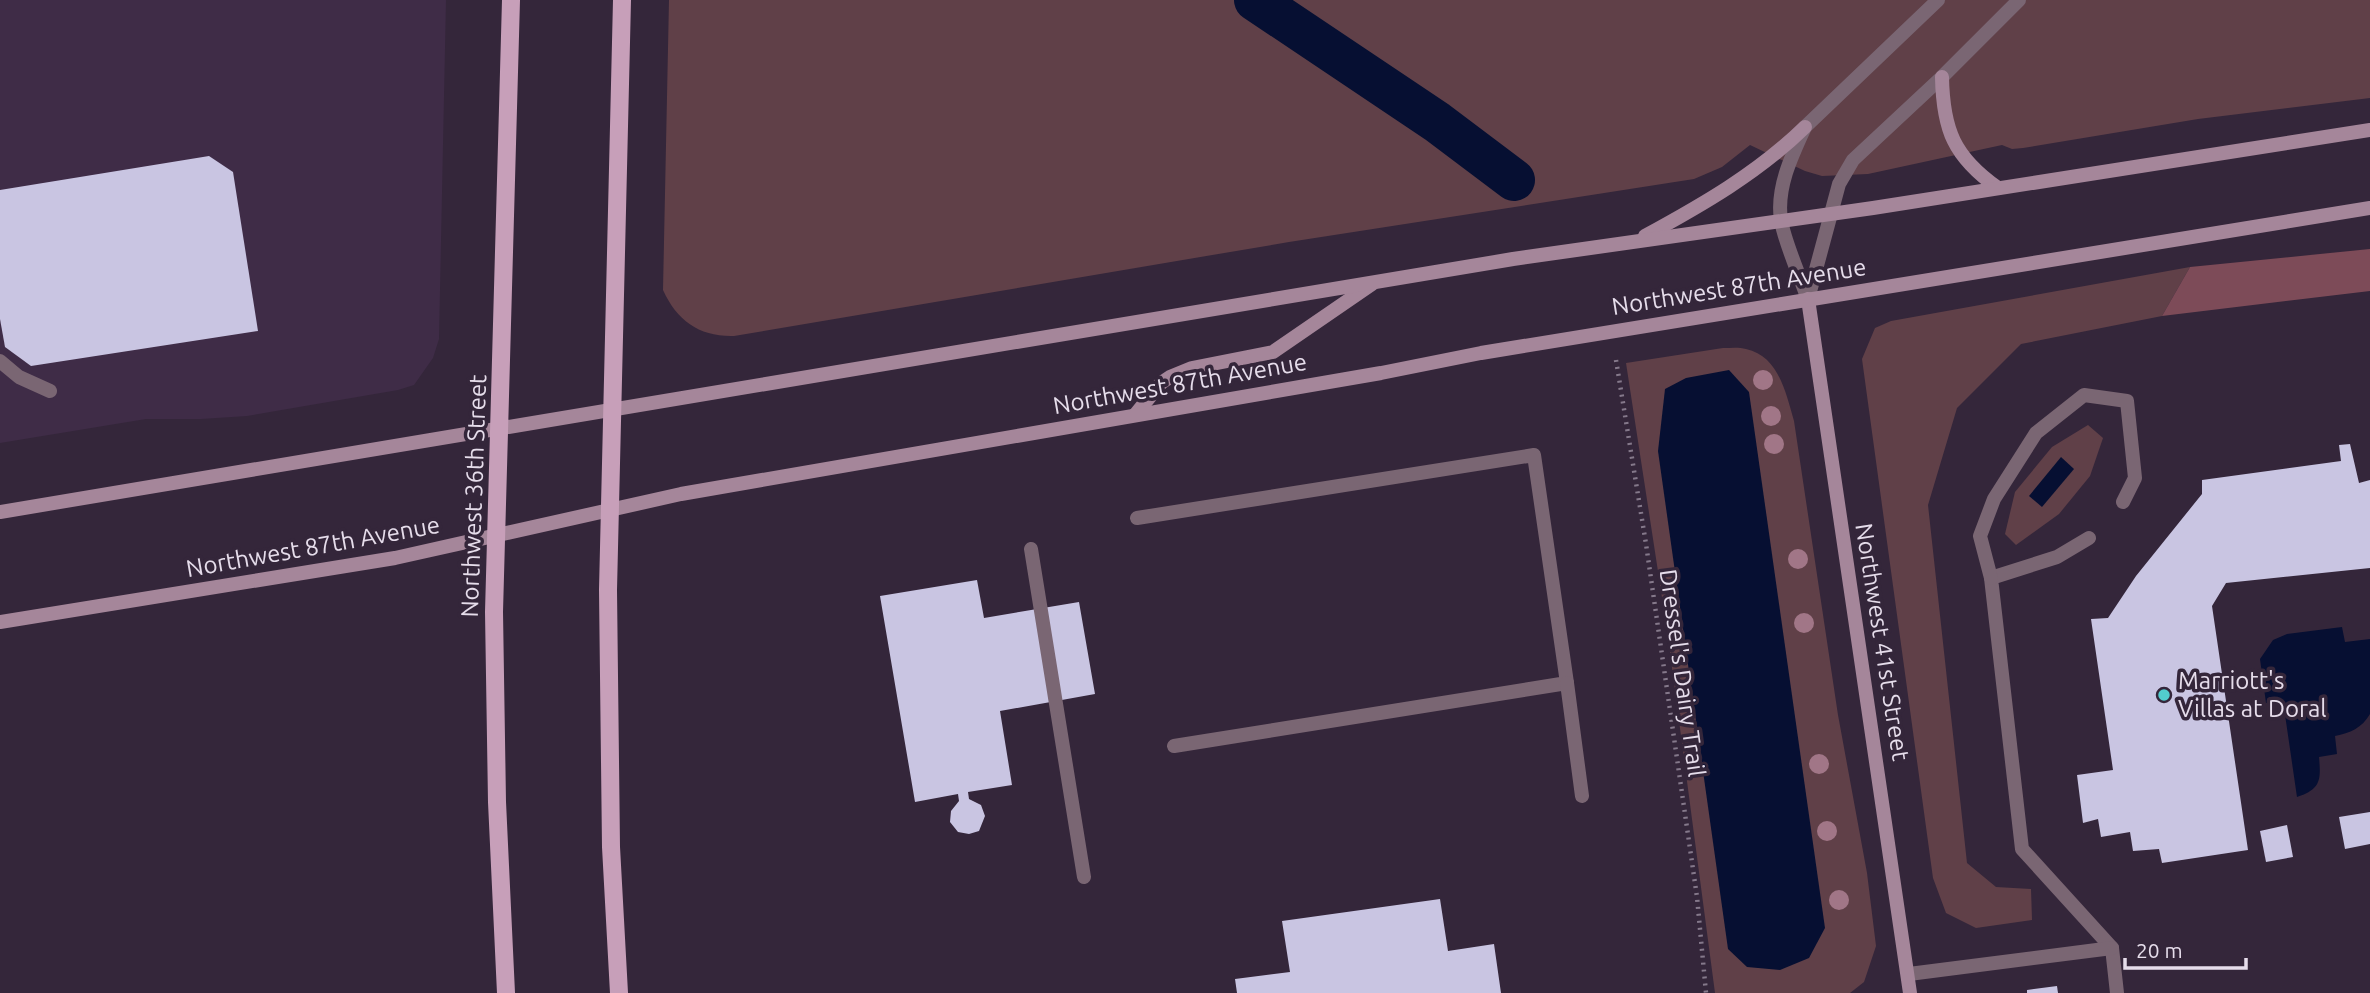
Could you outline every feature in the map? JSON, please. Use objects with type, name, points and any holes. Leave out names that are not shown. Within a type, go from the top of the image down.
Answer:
[{"type":"main road","name":"Northwest 36th Street","points":[[506,993],[497,802],[494,612],[511,0]]},
{"type":"main road","points":[[620,993],[611,847],[608,601],[622,0]]},
{"type":"main road","points":[[1942,76],[1942,106],[1951,136],[1966,161],[1979,175],[1998,188]]},
{"type":"main road","points":[[1639,240],[1701,205],[1762,165],[1805,127]]},
{"type":"main road","points":[[0,512],[1376,282],[2370,130]]},
{"type":"main road","name":"Northwest 87th Avenue","points":[[0,622],[395,558],[681,494],[1610,331],[2370,208]]},
{"type":"main road","points":[[1135,415],[1161,383],[1170,377],[1192,368],[1273,352],[1376,282]]},
{"type":"main road","name":"Northwest 41st Street","points":[[1808,299],[1910,993]]},
{"type":"street","name":"Northwest 41st Street","points":[[1808,299],[1781,221],[1785,177],[1805,127],[1938,0]]},
{"type":"street","name":"Northwest 41st Street","points":[[1808,299],[1839,184],[1853,160],[2019,0]]},
{"type":"street","points":[[0,360],[19,377],[50,391]]},
{"type":"street","points":[[2118,993],[2112,948],[2022,849],[1991,578],[1980,536],[1994,499],[2036,433],[2084,395],[2127,401],[2135,478],[2123,502]]},
{"type":"street","points":[[1137,518],[1534,454],[1582,796]]},
{"type":"street","points":[[1991,578],[2057,556],[2089,538]]},
{"type":"street","points":[[1031,549],[1084,877]]},
{"type":"street","points":[[1174,747],[1567,683]]},
{"type":"street","points":[[1909,974],[2112,948]]},
{"type":"path","name":"Dressel's Dairy Trail","points":[[1616,360],[1646,544],[1693,870],[1706,993]]},
{"type":"shaded area","points":[[0,0],[446,0],[439,339],[433,358],[414,385],[247,416],[146,419],[0,443]]},
{"type":"shaded area","points":[[669,0],[2370,0],[2370,98],[2198,119],[2023,148],[2012,149],[2002,145],[1868,174],[1822,176],[1805,171],[1750,145],[1722,167],[1694,179],[1289,242],[722,336],[691,325],[675,310],[663,290]]},
{"type":"shaded area","points":[[2370,249],[2370,291],[2162,316],[2190,267]]},
{"type":"shaded area","points":[[2190,267],[2162,316],[2021,344],[1957,408],[1928,505],[1967,863],[1996,887],[2031,889],[2032,920],[1976,928],[1946,913],[1933,878],[1862,359],[1875,328],[1891,321]]},
{"type":"shaded area","points":[[1723,348],[1746,349],[1766,359],[1779,378],[1794,421],[1838,715],[1867,873],[1876,946],[1864,982],[1850,993],[1715,993],[1667,630],[1626,363]]},
{"type":"shaded area","points":[[2088,425],[2103,438],[2090,476],[2059,514],[2016,545],[2005,534],[2015,492],[2052,447]]},
{"type":"water","points":[[1729,370],[1749,392],[1825,928],[1809,958],[1780,970],[1747,967],[1728,949],[1658,451],[1665,389],[1686,378]]},
{"type":"water","points":[[2061,457],[2074,469],[2042,507],[2029,496]]},
{"type":"water","points":[[2342,627],[2345,642],[2370,639],[2370,714],[2355,729],[2335,736],[2337,754],[2319,757],[2318,783],[2311,791],[2297,797],[2283,701],[2266,703],[2260,659],[2273,640],[2287,634]]},
{"type":"building","points":[[209,156],[233,172],[258,331],[31,366],[5,347],[0,319],[0,190]]},
{"type":"building","name":"Marriott's Villas at Doral","points":[[2350,444],[2359,483],[2370,480],[2370,568],[2226,583],[2212,606],[2248,850],[2162,863],[2159,849],[2133,851],[2130,832],[2101,837],[2098,819],[2083,823],[2077,775],[2113,770],[2091,619],[2108,618],[2136,576],[2202,494],[2202,480],[2341,461],[2339,445]]},
{"type":"building","points":[[977,580],[984,618],[1079,602],[1095,694],[1000,711],[1012,785],[968,792],[969,799],[981,805],[985,816],[979,831],[969,834],[958,832],[950,822],[951,811],[959,801],[958,794],[915,802],[880,596]]},
{"type":"building","points":[[2370,812],[2370,844],[2345,849],[2339,817]]},
{"type":"building","points":[[2287,825],[2293,857],[2266,862],[2260,831]]},
{"type":"building","points":[[1440,899],[1448,951],[1494,944],[1501,993],[1237,993],[1235,979],[1290,972],[1282,921]]},
{"type":"building","points":[[2057,986],[2058,993],[2027,993],[2027,990]]},
{"type":"waterway","points":[[1255,0],[1437,122],[1514,180]]},
{"type":"place","name":"Marriott's Villas at Doral","points":[[2164,695]]}]
